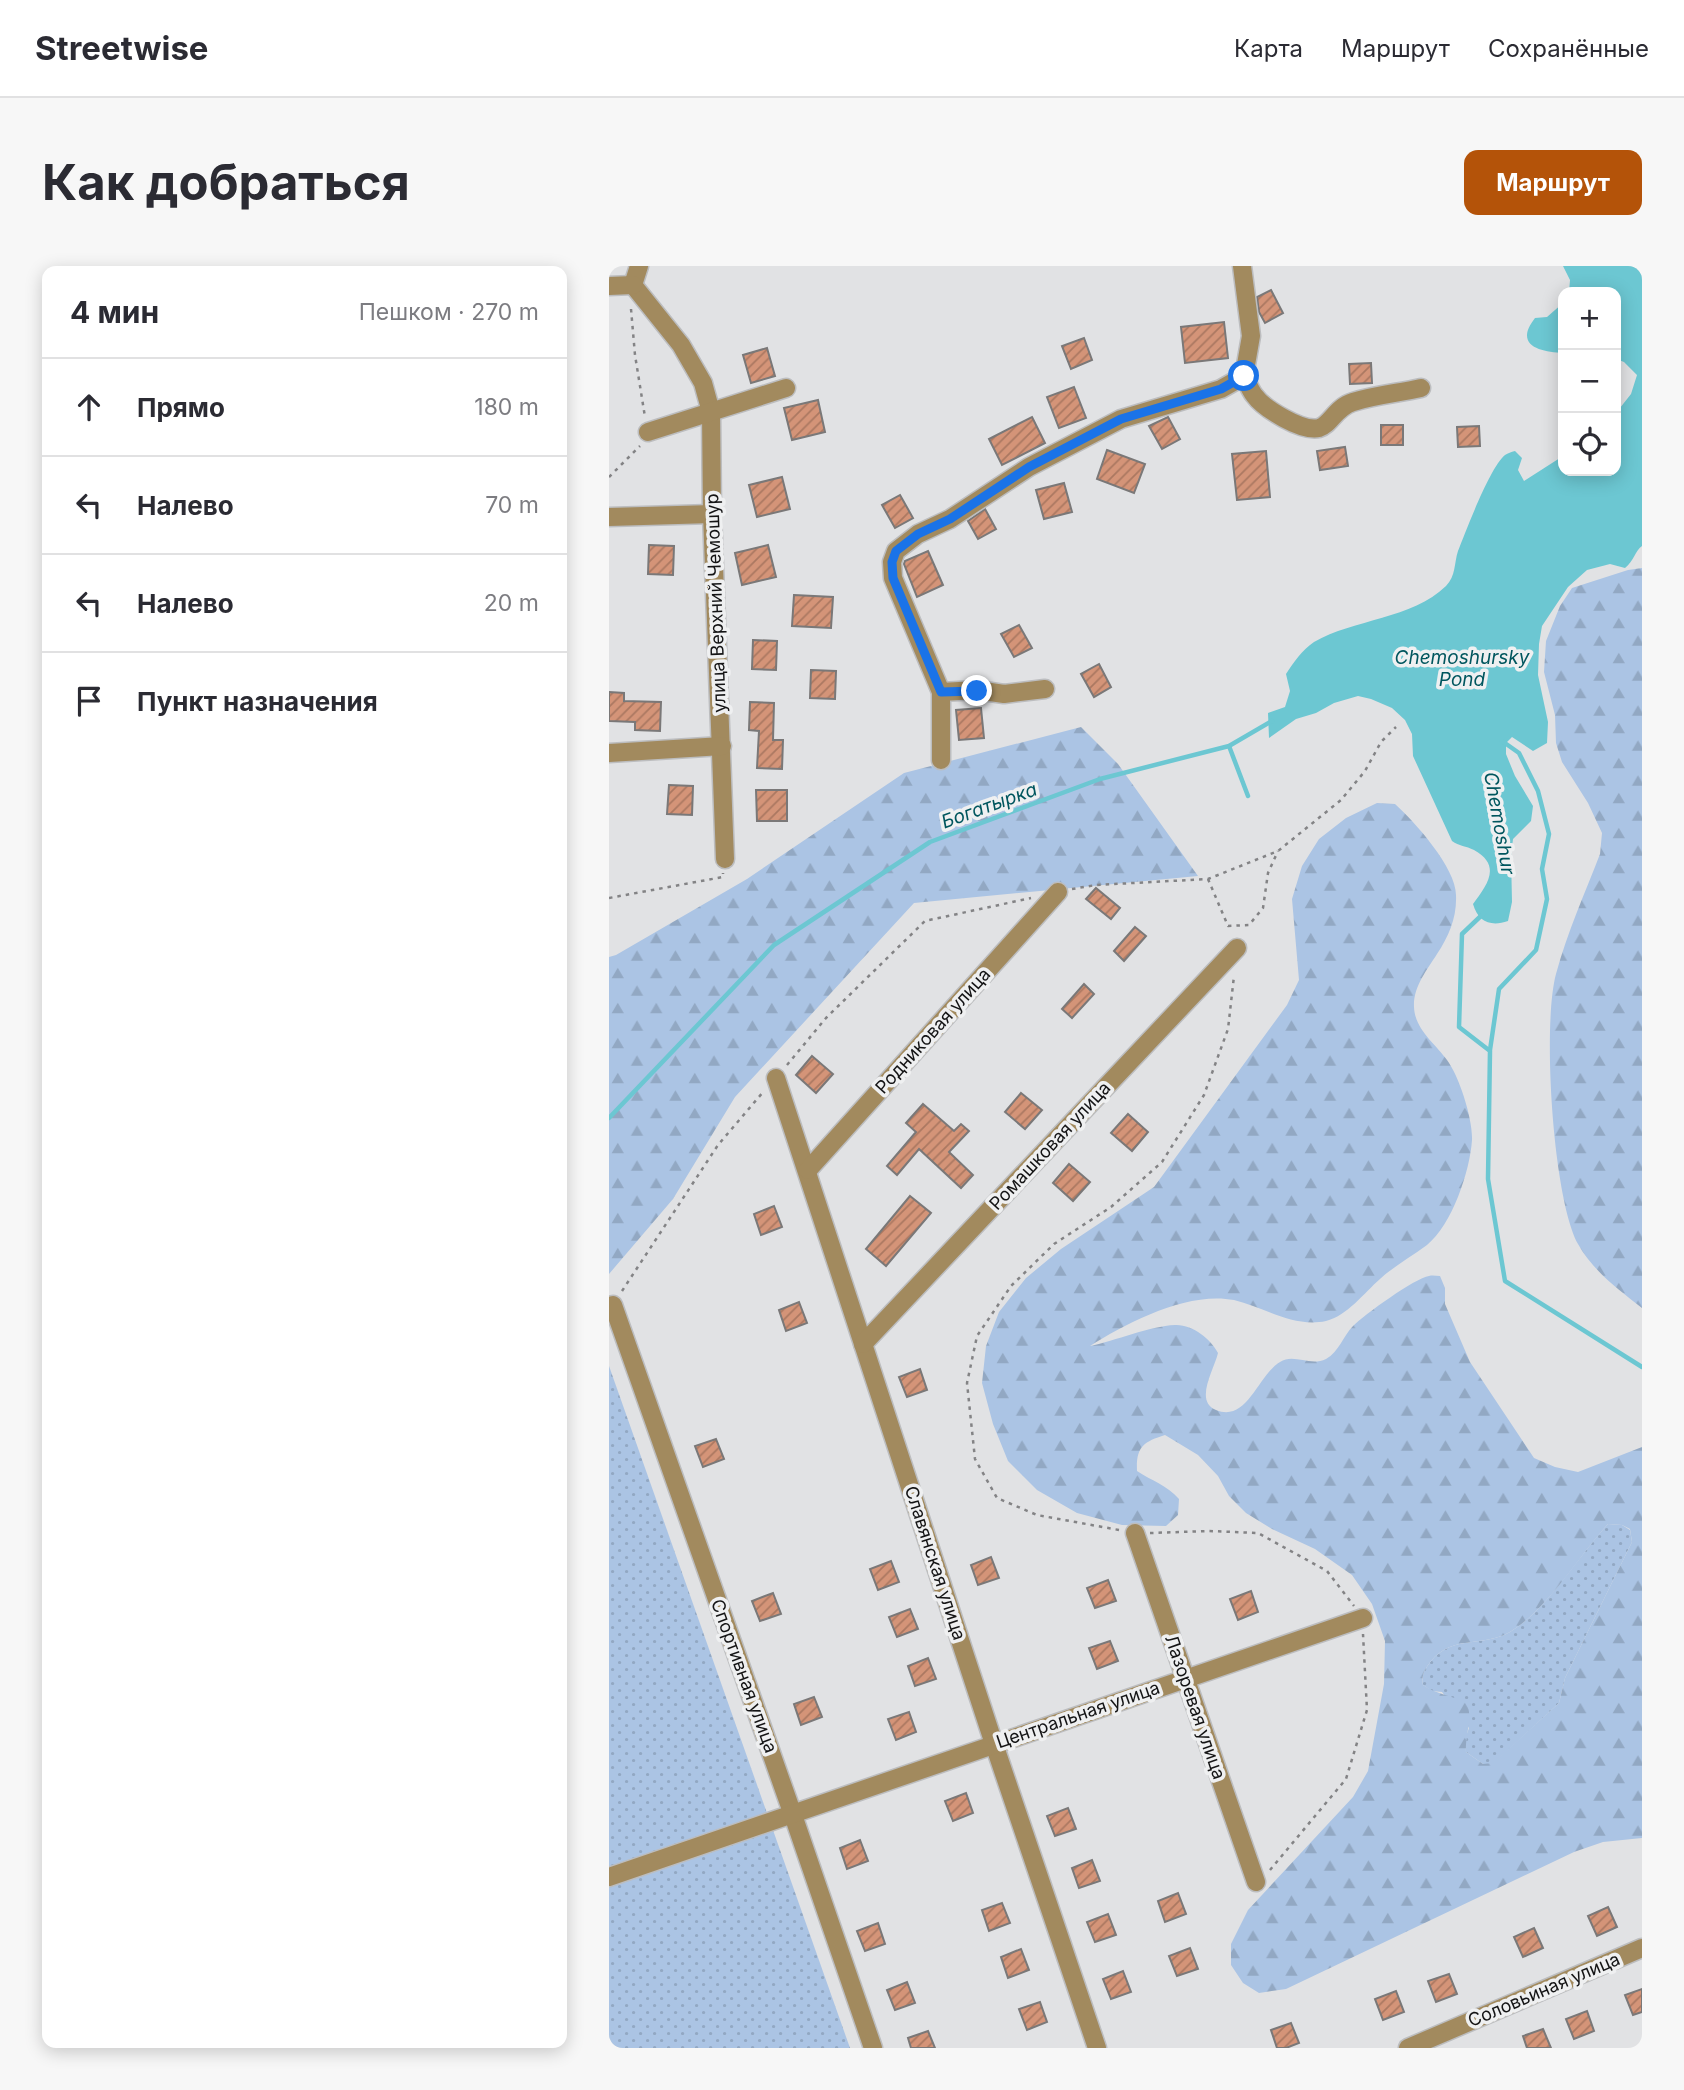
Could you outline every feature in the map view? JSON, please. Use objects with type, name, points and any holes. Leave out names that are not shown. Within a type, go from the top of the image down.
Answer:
[{"type":"street","points":[[609,286],[633,285],[639,266]]},
{"type":"street","points":[[1242,266],[1251,336],[1244,376],[1254,395],[1278,415],[1313,428],[1324,425],[1336,411],[1352,402],[1422,388]]},
{"type":"street","name":"улица Верхний Чемошур","points":[[633,285],[681,345],[703,383],[711,412],[712,514],[725,859]]},
{"type":"street","points":[[941,760],[941,692],[893,578],[892,562],[896,551],[918,534],[950,519],[1029,467],[1121,419],[1221,389],[1244,376]]},
{"type":"street","points":[[648,432],[786,388]]},
{"type":"street","points":[[609,517],[712,514]]},
{"type":"street","points":[[941,692],[977,691],[1004,694],[1045,689]]},
{"type":"street","points":[[609,753],[722,746]]},
{"type":"street","name":"Родниковая улица","points":[[808,1170],[1058,892]]},
{"type":"street","name":"Ромашковая улица","points":[[863,1344],[1237,948]]},
{"type":"street","name":"Славянская улица","points":[[776,1078],[1097,2048]]},
{"type":"street","name":"Спортивная улица","points":[[613,1305],[873,2048]]},
{"type":"street","name":"Лазоревая улица","points":[[1135,1533],[1256,1882]]},
{"type":"street","name":"Центральная улица","points":[[609,1877],[1363,1618]]},
{"type":"street","name":"Соловьиная улица","points":[[1408,2048],[1642,1948]]},
{"type":"path","points":[[609,477],[637,451],[648,432],[635,355],[631,310],[633,285]]},
{"type":"path","points":[[1208,879],[1228,926],[1249,925],[1263,908],[1268,873],[1278,851]]},
{"type":"path","points":[[609,898],[723,877],[725,859]]},
{"type":"path","points":[[1234,975],[1228,1029],[1204,1095],[1162,1162],[1111,1208],[1054,1244],[1010,1286],[977,1336],[967,1383],[975,1459],[997,1498],[1037,1515],[1135,1533],[1258,1533],[1327,1571],[1363,1618],[1367,1710],[1346,1779],[1277,1863],[1256,1882]]},
{"type":"green space","points":[[1642,568],[1642,1308],[1591,1263],[1578,1244],[1569,1221],[1556,1152],[1550,1070],[1552,998],[1565,943],[1600,854],[1602,833],[1588,803],[1562,762],[1556,743],[1555,715],[1544,672],[1546,641],[1560,606],[1572,588]]},
{"type":"green space","points":[[1081,727],[1118,764],[1198,876],[914,903],[735,1097],[673,1199],[609,1274],[609,957],[747,879],[904,773]]},
{"type":"green space","points":[[1377,803],[1395,804],[1433,846],[1454,884],[1456,903],[1451,926],[1418,986],[1414,1000],[1418,1023],[1456,1076],[1472,1131],[1468,1167],[1452,1211],[1427,1245],[1385,1274],[1348,1309],[1326,1321],[1302,1322],[1234,1300],[1197,1300],[1178,1304],[1140,1319],[1090,1346],[1165,1326],[1188,1327],[1206,1338],[1218,1353],[1207,1384],[1206,1400],[1216,1410],[1227,1412],[1244,1404],[1272,1368],[1280,1362],[1291,1359],[1314,1362],[1326,1359],[1353,1326],[1378,1306],[1422,1278],[1440,1276],[1445,1288],[1445,1304],[1470,1362],[1534,1458],[1555,1467],[1578,1472],[1642,1447],[1642,1838],[1603,1842],[1574,1852],[1286,1989],[1259,1993],[1243,1983],[1231,1965],[1231,1944],[1248,1910],[1353,1797],[1368,1771],[1384,1684],[1385,1641],[1372,1604],[1352,1575],[1315,1549],[1272,1529],[1246,1513],[1229,1496],[1218,1476],[1198,1455],[1165,1435],[1142,1447],[1137,1471],[1179,1499],[1178,1515],[1166,1526],[1122,1525],[1077,1513],[1037,1490],[1008,1461],[993,1424],[982,1383],[986,1346],[999,1312],[1026,1278],[1061,1249],[1154,1187],[1287,1005],[1299,980],[1292,899],[1302,866],[1319,839],[1346,818]],"holes":[[[1608,1524],[1622,1525],[1630,1529],[1632,1542],[1565,1678],[1559,1703],[1493,1763],[1483,1764],[1466,1752],[1469,1715],[1467,1703],[1423,1685],[1425,1669],[1439,1653],[1449,1648],[1500,1636],[1524,1622],[1550,1596]]]},
{"type":"green space","points":[[609,1366],[850,2048],[609,2048]]},
{"type":"green space","points":[[1608,1524],[1622,1525],[1630,1530],[1632,1542],[1565,1678],[1559,1703],[1493,1764],[1483,1764],[1466,1752],[1465,1739],[1469,1728],[1442,1692],[1432,1691],[1423,1685],[1425,1669],[1439,1653],[1449,1648],[1500,1636],[1524,1622],[1550,1596]]},
{"type":"water","name":"Chemoshursky Pond","points":[[1563,266],[1642,266],[1642,546],[1625,568],[1610,564],[1587,570],[1568,587],[1542,626],[1538,675],[1548,722],[1547,743],[1533,751],[1512,737],[1506,743],[1506,754],[1515,776],[1533,806],[1531,821],[1513,839],[1512,902],[1508,921],[1491,923],[1478,915],[1473,904],[1487,883],[1490,869],[1488,863],[1474,850],[1452,841],[1413,756],[1412,734],[1405,720],[1392,708],[1358,696],[1296,719],[1269,738],[1268,713],[1285,707],[1290,691],[1286,674],[1302,652],[1314,642],[1330,634],[1417,605],[1446,586],[1452,578],[1458,551],[1479,500],[1492,472],[1505,455],[1515,451],[1522,458],[1518,470],[1524,481],[1558,459],[1558,476],[1621,476],[1621,407],[1631,394],[1637,375],[1621,361],[1621,287],[1569,287],[1570,280]]},
{"type":"water","points":[[1558,307],[1558,352],[1539,349],[1528,341],[1529,328],[1535,318],[1547,317]]},
{"type":"building","points":[[1271,290],[1283,313],[1265,323],[1259,312],[1257,297]]},
{"type":"building","points":[[1224,322],[1228,358],[1185,363],[1181,327]]},
{"type":"building","points":[[1084,338],[1092,360],[1071,369],[1062,346]]},
{"type":"building","points":[[767,348],[775,376],[751,383],[743,355]]},
{"type":"building","points":[[1371,363],[1372,383],[1350,384],[1349,364]]},
{"type":"building","points":[[1074,387],[1086,418],[1059,428],[1047,397]]},
{"type":"building","points":[[818,400],[825,432],[792,440],[784,408]]},
{"type":"building","points":[[1032,417],[1045,443],[1002,465],[989,439]]},
{"type":"building","points":[[1168,417],[1180,439],[1162,449],[1149,426]]},
{"type":"building","points":[[1381,425],[1403,425],[1403,445],[1381,445]]},
{"type":"building","points":[[1479,426],[1480,446],[1458,447],[1457,427]]},
{"type":"building","points":[[1345,447],[1348,466],[1320,470],[1317,451]]},
{"type":"building","points":[[1107,450],[1145,464],[1134,493],[1097,479]]},
{"type":"building","points":[[1266,451],[1270,497],[1237,500],[1232,454]]},
{"type":"building","points":[[782,477],[790,509],[757,517],[749,485]]},
{"type":"building","points":[[1064,483],[1072,512],[1044,519],[1036,490]]},
{"type":"building","points":[[900,495],[913,518],[895,528],[882,505]]},
{"type":"building","points":[[985,509],[996,529],[978,539],[968,521]]},
{"type":"building","points":[[649,545],[674,546],[673,575],[648,574]]},
{"type":"building","points":[[768,545],[776,577],[742,585],[735,553]]},
{"type":"building","points":[[928,551],[943,585],[917,597],[904,564],[905,561]]},
{"type":"building","points":[[794,595],[833,597],[831,628],[792,626]]},
{"type":"building","points":[[1019,625],[1032,648],[1014,657],[1001,634]]},
{"type":"building","points":[[753,640],[777,641],[776,670],[752,669]]},
{"type":"building","points":[[1099,664],[1111,687],[1094,697],[1081,674]]},
{"type":"building","points":[[811,670],[836,671],[835,699],[810,698]]},
{"type":"building","points":[[609,692],[624,693],[624,701],[661,702],[660,731],[635,730],[635,722],[609,721]]},
{"type":"building","points":[[750,702],[774,703],[773,740],[783,740],[782,769],[757,768],[759,731],[749,730]]},
{"type":"building","points":[[981,708],[984,738],[959,740],[956,710]]},
{"type":"building","points":[[669,785],[693,786],[692,815],[667,814]]},
{"type":"building","points":[[756,790],[787,790],[787,821],[757,821]]},
{"type":"building","points":[[1096,888],[1120,908],[1111,919],[1086,899]]},
{"type":"building","points":[[1135,927],[1146,936],[1124,961],[1114,951]]},
{"type":"building","points":[[1084,984],[1094,994],[1072,1018],[1062,1009]]},
{"type":"building","points":[[812,1056],[833,1074],[816,1093],[796,1075]]},
{"type":"building","points":[[1021,1093],[1042,1110],[1025,1129],[1005,1112]]},
{"type":"building","points":[[923,1104],[954,1131],[961,1124],[969,1131],[949,1152],[973,1175],[961,1188],[919,1149],[897,1175],[887,1166],[916,1132],[906,1123]]},
{"type":"building","points":[[1128,1114],[1148,1132],[1132,1151],[1111,1133]]},
{"type":"building","points":[[1069,1164],[1090,1182],[1073,1201],[1053,1183]]},
{"type":"building","points":[[910,1196],[931,1213],[886,1266],[866,1249]]},
{"type":"building","points":[[774,1206],[782,1227],[761,1235],[754,1214]]},
{"type":"building","points":[[799,1302],[807,1323],[786,1331],[779,1310]]},
{"type":"building","points":[[920,1369],[927,1390],[907,1397],[899,1377]]},
{"type":"building","points":[[716,1439],[724,1459],[703,1467],[695,1446]]},
{"type":"building","points":[[991,1557],[999,1578],[978,1585],[971,1565]]},
{"type":"building","points":[[891,1561],[899,1582],[878,1590],[870,1569]]},
{"type":"building","points":[[1108,1580],[1116,1601],[1095,1608],[1087,1588]]},
{"type":"building","points":[[1251,1591],[1258,1612],[1238,1620],[1230,1599]]},
{"type":"building","points":[[773,1593],[781,1614],[760,1621],[752,1601]]},
{"type":"building","points":[[910,1609],[918,1629],[897,1637],[889,1617]]},
{"type":"building","points":[[1110,1641],[1118,1661],[1097,1669],[1089,1648]]},
{"type":"building","points":[[928,1658],[936,1679],[915,1686],[908,1666]]},
{"type":"building","points":[[814,1697],[822,1717],[801,1725],[794,1704]]},
{"type":"building","points":[[909,1712],[916,1732],[896,1740],[888,1719]]},
{"type":"building","points":[[966,1793],[973,1813],[953,1821],[945,1801]]},
{"type":"building","points":[[1068,1808],[1076,1829],[1055,1836],[1047,1816]]},
{"type":"building","points":[[860,1840],[868,1861],[847,1869],[840,1848]]},
{"type":"building","points":[[1092,1860],[1100,1881],[1079,1888],[1072,1868]]},
{"type":"building","points":[[1178,1893],[1186,1914],[1165,1922],[1158,1901]]},
{"type":"building","points":[[1002,1903],[1010,1923],[989,1931],[982,1910]]},
{"type":"building","points":[[1608,1907],[1617,1927],[1597,1936],[1588,1916]]},
{"type":"building","points":[[1108,1914],[1116,1935],[1095,1942],[1087,1922]]},
{"type":"building","points":[[878,1923],[885,1944],[865,1951],[857,1931]]},
{"type":"building","points":[[1534,1928],[1543,1948],[1523,1957],[1514,1937]]},
{"type":"building","points":[[1190,1948],[1198,1969],[1177,1976],[1169,1956]]},
{"type":"building","points":[[1021,1949],[1029,1970],[1008,1978],[1001,1957]]},
{"type":"building","points":[[1123,1971],[1131,1992],[1111,1999],[1103,1979]]},
{"type":"building","points":[[1449,1974],[1457,1994],[1436,2002],[1428,1981]]},
{"type":"building","points":[[907,1982],[915,2003],[895,2010],[887,1990]]},
{"type":"building","points":[[1642,1989],[1642,2012],[1633,2015],[1625,1995]]},
{"type":"building","points":[[1396,1991],[1404,2012],[1383,2020],[1375,1999]]},
{"type":"building","points":[[1040,2002],[1047,2022],[1027,2030],[1019,2009]]},
{"type":"building","points":[[1587,2011],[1594,2031],[1574,2039],[1566,2019]]},
{"type":"building","points":[[1291,2023],[1299,2043],[1277,2048],[1271,2030]]},
{"type":"building","points":[[1543,2029],[1551,2048],[1527,2048],[1523,2036]]},
{"type":"building","points":[[928,2031],[935,2048],[911,2048],[908,2038]]},
{"type":"waterway","name":"Богатырка","points":[[609,1118],[774,945],[930,842],[1100,779],[1229,746],[1272,721]]},
{"type":"waterway","points":[[1490,1050],[1499,989],[1536,950],[1547,899],[1542,869],[1549,834],[1538,791],[1519,753],[1502,741]]},
{"type":"waterway","points":[[1229,746],[1248,796]]},
{"type":"waterway","name":"Chemoshur","points":[[1484,913],[1462,934],[1459,1027],[1490,1051],[1488,1179],[1505,1281],[1642,1367]]},
{"type":"route","points":[[977,691],[941,692],[893,578],[892,562],[896,551],[918,534],[950,519],[1029,467],[1121,419],[1221,389],[1244,376]]}]
